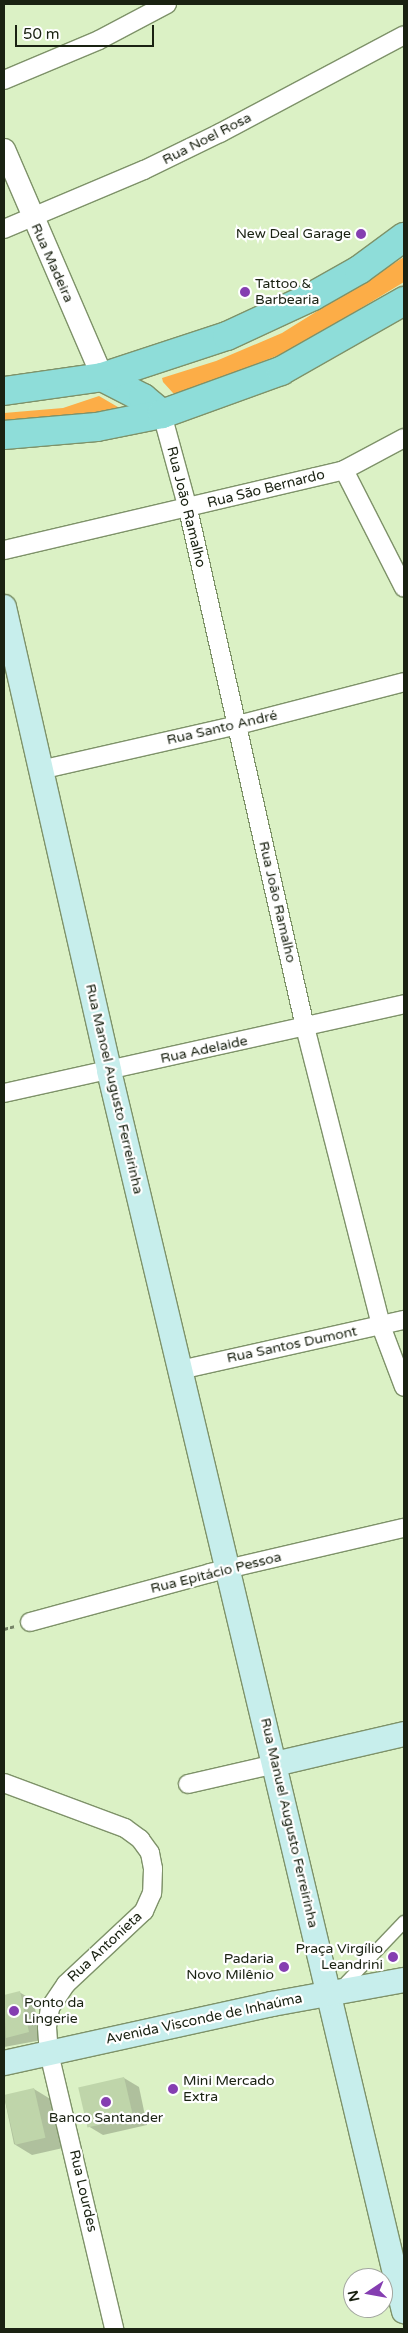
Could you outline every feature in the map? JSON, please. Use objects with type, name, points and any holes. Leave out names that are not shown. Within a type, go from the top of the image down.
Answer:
[{"type":"main road","points":[[4,391],[102,377],[227,336],[313,296],[359,270],[404,237]]},
{"type":"main road","points":[[4,435],[97,427],[162,414],[281,371],[404,301]]},
{"type":"main road","points":[[102,377],[143,398],[162,414]]},
{"type":"main road","name":"Rua Manoel Augusto Ferreirinha","points":[[4,607],[109,1070],[228,1569]]},
{"type":"main road","name":"Rua Manuel Augusto Ferreirinha","points":[[228,1569],[333,1992],[404,2312]]},
{"type":"main road","points":[[276,1764],[404,1734]]},
{"type":"main road","name":"Avenida Visconde de Inhaúma","points":[[4,2063],[333,1992],[404,1980]]},
{"type":"street","points":[[4,80],[99,40],[167,4]]},
{"type":"street","name":"Rua Noel Rosa","points":[[4,228],[32,218],[220,133],[404,35]]},
{"type":"street","name":"Rua Madeira","points":[[4,149],[32,218],[102,377]]},
{"type":"street","name":"Rua João Ramalho","points":[[162,414],[188,508],[305,1027],[381,1326],[404,1387]]},
{"type":"street","name":"Rua São Bernardo","points":[[4,550],[344,470],[404,438]]},
{"type":"street","points":[[344,470],[404,588]]},
{"type":"street","name":"Rua Santo André","points":[[40,770],[238,726],[404,682]]},
{"type":"street","name":"Rua Adelaide","points":[[4,1093],[404,1004]]},
{"type":"street","name":"Rua Santos Dumont","points":[[180,1370],[404,1320]]},
{"type":"street","name":"Rua Epitácio Pessoa","points":[[30,1622],[228,1569],[404,1528]]},
{"type":"street","points":[[188,1784],[276,1764]]},
{"type":"street","name":"Rua Antonieta","points":[[4,1783],[125,1828],[140,1839],[150,1853],[153,1869],[152,1893],[144,1911],[66,1984],[50,2008],[49,2053]]},
{"type":"street","points":[[333,1992],[404,1922]]},
{"type":"street","name":"Rua Lourdes","points":[[49,2053],[114,2329]]},
{"type":"shaded area","points":[[404,257],[404,282],[292,350],[179,394],[173,393],[163,382],[162,378],[216,361],[282,333]]},
{"type":"shaded area","points":[[99,396],[123,410],[4,423],[4,413],[63,408]]},
{"type":"building","name":"Ponto da Lingerie","points":[[20,1991],[29,2032],[6,2038],[4,1995]]},
{"type":"building","name":"Banco Santander","points":[[124,2077],[133,2117],[87,2128],[78,2088]]},
{"type":"building","points":[[34,2088],[45,2138],[15,2145],[4,2095]]},
{"type":"place","name":"New Deal Garage","points":[[361,234]]},
{"type":"place","name":"Tattoo & Barbearia","points":[[245,292]]},
{"type":"place","name":"Praça Virgílio Leandrini","points":[[393,1957]]},
{"type":"place","name":"Padaria Novo Milênio","points":[[284,1967]]},
{"type":"place","name":"Ponto da Lingerie","points":[[14,2011]]},
{"type":"place","name":"Mini Mercado Extra","points":[[173,2089]]},
{"type":"place","name":"Banco Santander","points":[[106,2102]]}]
